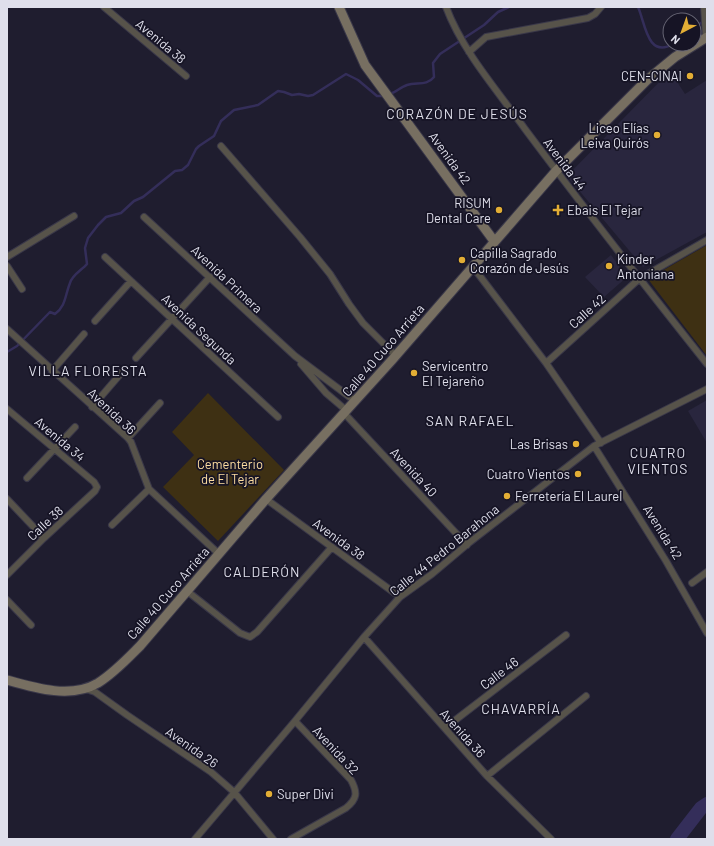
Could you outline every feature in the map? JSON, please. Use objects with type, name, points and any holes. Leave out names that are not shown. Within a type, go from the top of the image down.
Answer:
[{"type":"main road","name":"Avenida 42","points":[[339,7],[365,65],[494,241]]},
{"type":"main road","name":"Calle 40 Cuco Arrieta","points":[[86,689],[107,677],[140,646],[266,499],[396,356],[556,171],[647,80],[675,57],[707,38]]},
{"type":"main road","points":[[7,680],[46,690],[86,689]]},
{"type":"street","name":"Avenida 38","points":[[104,7],[186,76]]},
{"type":"street","name":"Avenida 44","points":[[446,7],[452,22],[469,52],[556,171],[707,364]]},
{"type":"street","points":[[469,52],[486,37],[588,18],[595,14],[601,7]]},
{"type":"street","points":[[704,7],[707,38]]},
{"type":"street","points":[[221,146],[330,274],[363,323],[396,356]]},
{"type":"street","points":[[7,257],[74,216]]},
{"type":"street","name":"Avenida Primera","points":[[144,217],[295,356],[355,401]]},
{"type":"street","name":"Calle 42","points":[[546,363],[639,279],[707,240]]},
{"type":"street","name":"Avenida Segunda","points":[[104,257],[278,418]]},
{"type":"street","points":[[7,266],[22,288]]},
{"type":"street","points":[[473,267],[546,363],[601,443]]},
{"type":"street","points":[[136,358],[210,277]]},
{"type":"street","points":[[94,321],[131,281]]},
{"type":"street","name":"Avenida 36","points":[[7,329],[128,438],[131,442],[149,489],[219,554]]},
{"type":"street","points":[[52,371],[84,334]]},
{"type":"street","name":"Avenida Primera","points":[[295,356],[326,394],[346,412]]},
{"type":"street","points":[[92,407],[123,371]]},
{"type":"street","name":"Calle 44 Pedro Barahona","points":[[195,839],[295,722],[364,637],[400,597],[432,574],[594,446],[707,389]]},
{"type":"street","points":[[128,438],[160,403]]},
{"type":"street","name":"Avenida 34","points":[[7,410],[94,482],[96,487]]},
{"type":"street","name":"Avenida 40","points":[[346,412],[467,545]]},
{"type":"street","points":[[27,478],[75,427]]},
{"type":"street","name":"Avenida 42","points":[[594,446],[666,561],[707,633]]},
{"type":"street","name":"Calle 38","points":[[7,575],[44,538],[95,491],[96,487]]},
{"type":"street","points":[[112,525],[149,489]]},
{"type":"street","name":"Avenida 38","points":[[266,499],[400,597]]},
{"type":"street","points":[[7,500],[44,538]]},
{"type":"street","points":[[187,591],[240,633],[250,637],[257,632],[332,548]]},
{"type":"street","points":[[692,583],[707,572]]},
{"type":"street","points":[[7,600],[31,625]]},
{"type":"street","name":"Calle 46","points":[[445,728],[566,635]]},
{"type":"street","name":"Avenida 36","points":[[364,637],[487,776],[551,839]]},
{"type":"street","name":"Avenida 26","points":[[86,689],[95,692],[211,772],[234,792],[273,839]]},
{"type":"street","points":[[487,776],[586,696]]},
{"type":"street","name":"Avenida 32","points":[[291,839],[346,808],[353,802],[356,796],[356,789],[351,780],[295,722]]},
{"type":"shaded area","name":"Liceo Elías Leiva Quirós","points":[[670,71],[685,94],[707,80],[707,232],[643,267],[567,176]]},
{"type":"shaded area","name":"Kinder Antoniana","points":[[611,255],[627,277],[604,297],[585,277]]},
{"type":"shaded area","points":[[707,400],[707,443],[688,411]]},
{"type":"green space","points":[[707,245],[707,356],[648,279]]},
{"type":"green space","name":"Cementerio de El Tejar","points":[[208,393],[284,470],[218,541],[163,487],[194,455],[172,432]]},
{"type":"waterway","points":[[390,94],[407,85],[425,83],[431,80],[434,77],[433,63],[440,54],[484,25],[498,12],[509,7]]},
{"type":"waterway","points":[[638,7],[648,37],[652,43],[658,47],[662,47]]},
{"type":"waterway","points":[[7,352],[17,346],[50,312],[55,314],[59,311],[65,300],[71,280],[87,264],[85,248],[88,238],[98,225],[106,217],[121,213],[134,201],[143,197],[175,171],[182,170],[188,165],[196,149],[214,136],[221,121],[234,110],[258,105],[278,91],[292,95],[313,95],[346,74],[358,80],[377,96],[385,96]]},
{"type":"waterway","points":[[677,839],[701,808],[707,804]]},
{"type":"place","name":"CEN-CINAI","points":[[690,76]]},
{"type":"place","name":"Liceo Elías Leiva Quirós","points":[[657,135]]},
{"type":"place","name":"RISUM Dental Care","points":[[499,210]]},
{"type":"place","name":"Ebais El Tejar","points":[[558,210]]},
{"type":"place","name":"Capilla Sagrado Corazón de Jesús","points":[[462,260]]},
{"type":"place","name":"Kinder Antoniana","points":[[609,266]]},
{"type":"place","name":"Servicentro El Tejareño","points":[[414,373]]},
{"type":"place","name":"Las Brisas","points":[[576,444]]},
{"type":"place","name":"Cuatro Vientos","points":[[578,474]]},
{"type":"place","name":"Ferretería El Laurel","points":[[507,496]]},
{"type":"place","name":"Super Divi","points":[[269,794]]},
{"type":"district","name":"CORAZÓN DE JESÚS","points":[[457,113]]},
{"type":"district","name":"VILLA FLORESTA","points":[[88,370]]},
{"type":"district","name":"SAN RAFAEL","points":[[470,420]]},
{"type":"district","name":"CUATRO VIENTOS","points":[[658,460]]},
{"type":"district","name":"CALDERÓN","points":[[262,571]]},
{"type":"district","name":"CHAVARRÍA","points":[[521,708]]}]
